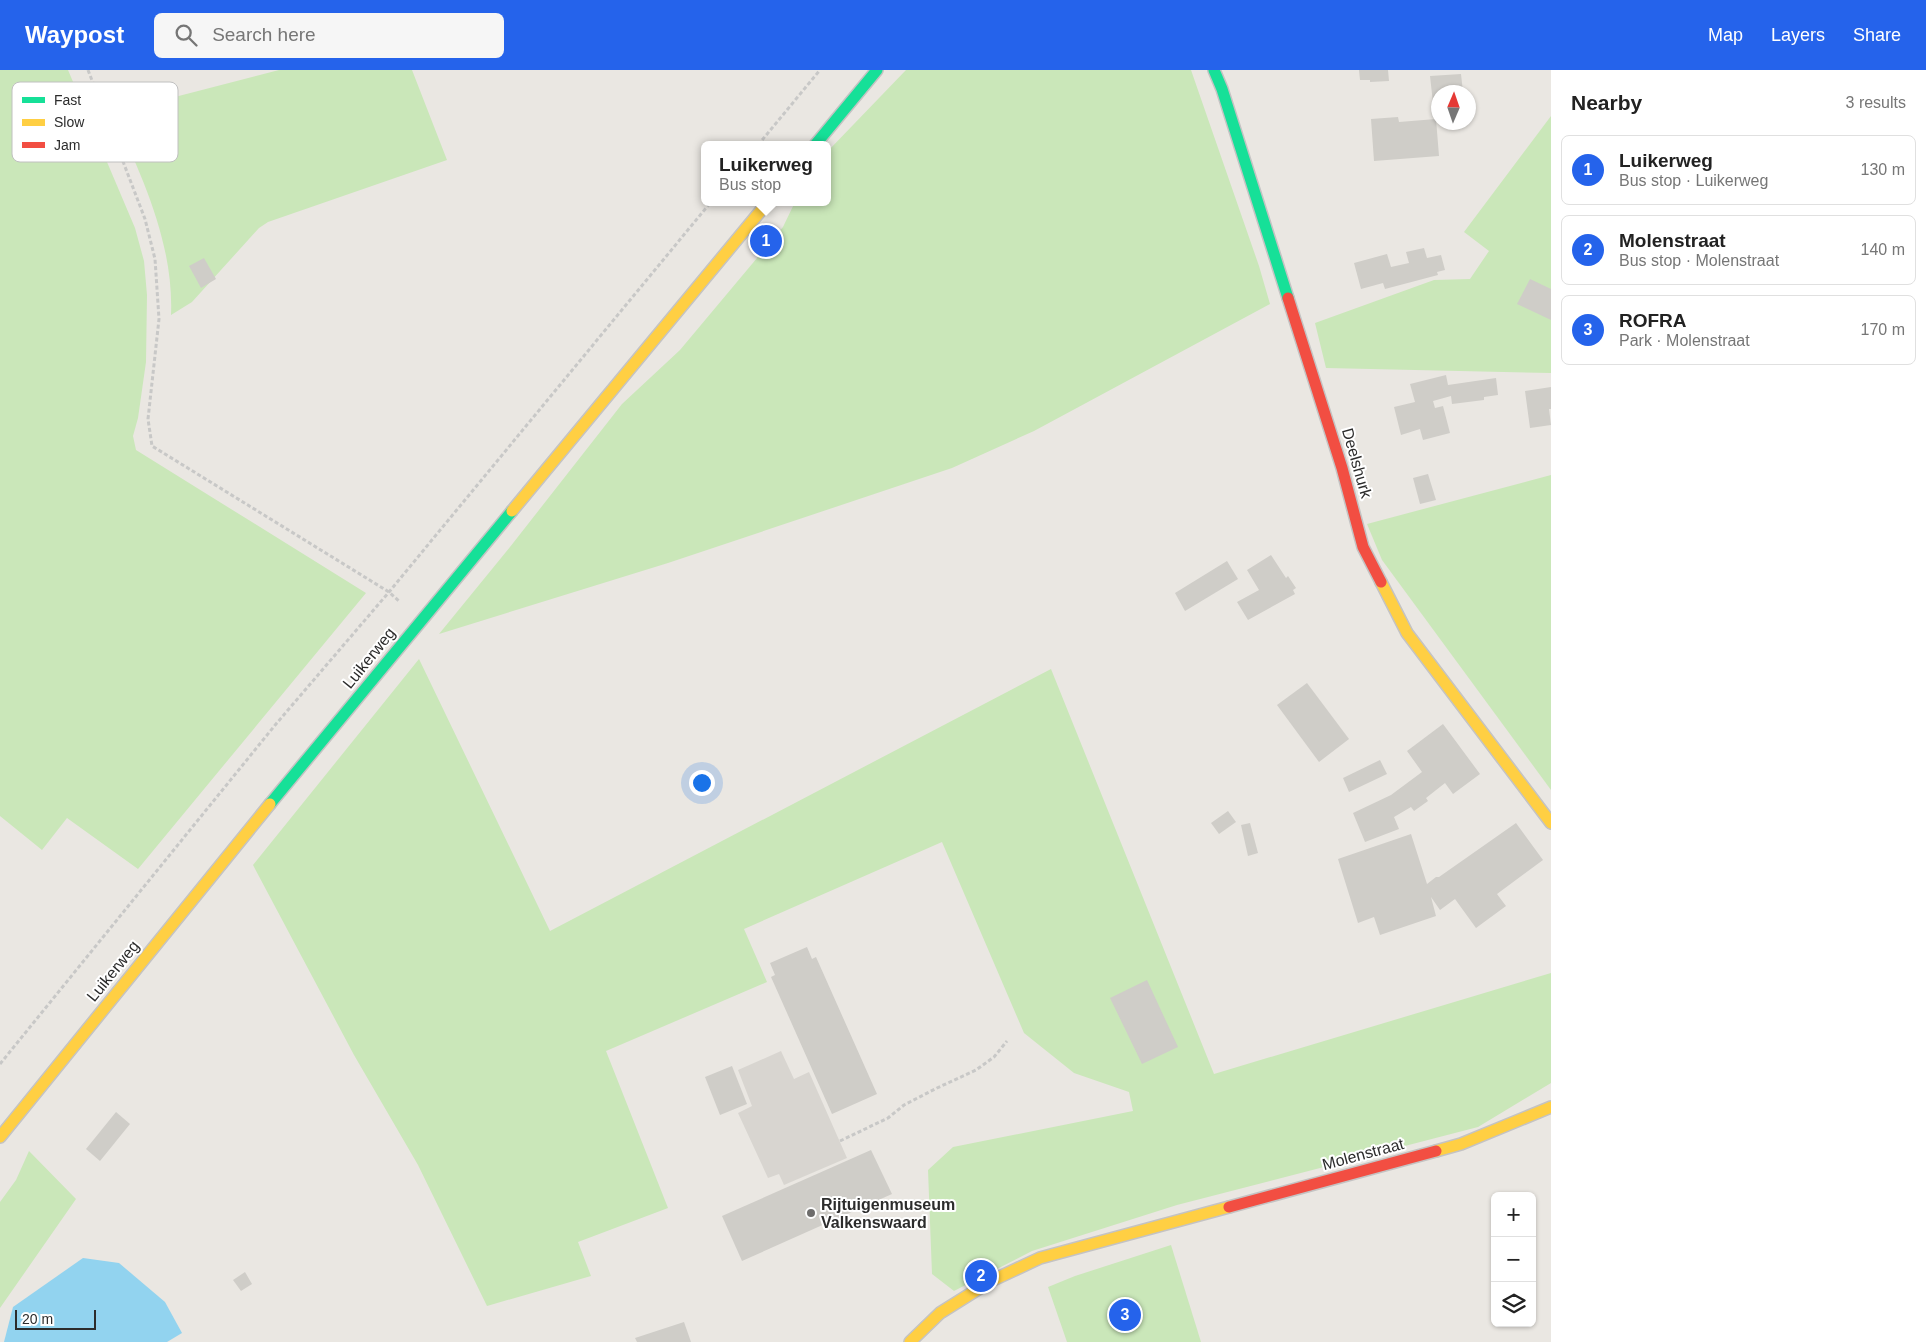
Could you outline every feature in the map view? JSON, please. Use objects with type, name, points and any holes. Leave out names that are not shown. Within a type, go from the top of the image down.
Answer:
[{"type":"street","points":[[818,141],[877,70]]},
{"type":"street","name":"Deelshurk","points":[[1214,70],[1225,98],[1342,468],[1363,547],[1407,632],[1551,823]]},
{"type":"street","name":"Luikerweg","points":[[0,1136],[130,974],[765,206]]},
{"type":"street","name":"Molenstraat","points":[[910,1342],[940,1313],[991,1281],[1040,1258],[1461,1144],[1551,1107]]},
{"type":"path","points":[[88,70],[93,82]]},
{"type":"path","points":[[761,141],[820,70]]},
{"type":"path","points":[[123,162],[145,219],[155,259],[159,319],[148,419],[152,446],[389,592]]},
{"type":"path","name":"Luikerweg","points":[[0,1064],[276,724],[389,592],[708,206]]},
{"type":"path","points":[[840,1141],[888,1118],[904,1105],[976,1070],[994,1057],[1007,1041]]},
{"type":"green space","points":[[0,70],[68,70],[73,82],[12,82],[12,162],[107,162],[135,228],[144,261],[147,295],[146,362],[138,418],[133,436],[136,450],[366,593],[138,869],[67,818],[42,850],[0,816]]},
{"type":"green space","points":[[279,70],[412,70],[447,160],[268,222],[259,228],[192,302],[171,315],[171,289],[162,236],[135,162],[178,162],[178,96]]},
{"type":"green space","points":[[906,70],[1191,70],[1259,266],[1270,304],[1034,431],[952,468],[668,563],[439,634],[622,404],[680,350],[783,227],[793,206],[831,206],[831,148]]},
{"type":"green space","points":[[1551,116],[1551,373],[1326,368],[1315,323],[1434,280],[1470,279],[1489,251],[1464,232]]},
{"type":"green space","points":[[1551,475],[1551,790],[1382,560],[1367,524]]},
{"type":"green space","points":[[419,659],[550,931],[1051,669],[1214,1074],[1551,973],[1551,1083],[1478,1127],[1177,1205],[1032,1251],[954,1291],[932,1274],[928,1170],[953,1147],[1133,1111],[1129,1092],[1074,1073],[1024,1033],[942,842],[744,929],[767,982],[606,1051],[668,1208],[578,1242],[591,1276],[487,1306],[418,1165],[354,1055],[253,865]]},
{"type":"green space","points":[[29,1151],[76,1199],[0,1308],[0,1202],[16,1180]]},
{"type":"green space","points":[[1171,1245],[1201,1342],[1067,1342],[1048,1287],[1075,1276]]},
{"type":"shaded area","points":[[781,1051],[794,1079],[809,1072],[847,1158],[784,1185],[779,1174],[768,1178],[738,1113],[752,1106],[738,1070]]},
{"type":"water","points":[[83,1258],[119,1263],[165,1302],[182,1333],[167,1342],[4,1342],[13,1307]]},
{"type":"building","points":[[1359,70],[1388,70],[1389,81],[1370,82],[1370,80],[1360,80]]},
{"type":"building","points":[[1461,74],[1462,85],[1431,85],[1430,76]]},
{"type":"building","points":[[1398,117],[1399,122],[1431,119],[1431,130],[1437,130],[1439,156],[1374,161],[1371,119]]},
{"type":"building","points":[[1424,248],[1427,258],[1441,255],[1445,270],[1437,272],[1438,275],[1385,289],[1383,283],[1361,289],[1354,263],[1387,254],[1391,267],[1409,263],[1406,252]]},
{"type":"building","points":[[204,258],[216,279],[201,288],[189,266]]},
{"type":"building","points":[[1530,279],[1551,289],[1551,320],[1517,304]]},
{"type":"building","points":[[1446,375],[1448,385],[1496,378],[1498,395],[1484,397],[1484,400],[1452,404],[1451,396],[1433,401],[1435,408],[1443,406],[1450,433],[1423,440],[1420,429],[1401,435],[1394,407],[1415,402],[1410,384]]},
{"type":"building","points":[[1551,387],[1551,409],[1549,409],[1551,425],[1530,428],[1525,391]]},
{"type":"building","points":[[1428,474],[1436,500],[1420,504],[1413,478]]},
{"type":"building","points":[[1271,555],[1286,578],[1288,576],[1296,588],[1293,590],[1295,594],[1248,620],[1237,602],[1259,590],[1247,570]]},
{"type":"building","points":[[1227,561],[1238,579],[1185,611],[1175,593]]},
{"type":"building","points":[[1307,683],[1349,739],[1319,762],[1277,705]]},
{"type":"building","points":[[1443,724],[1480,774],[1453,794],[1445,783],[1426,798],[1428,801],[1414,811],[1411,807],[1394,817],[1399,829],[1365,842],[1353,813],[1391,795],[1422,772],[1407,751]]},
{"type":"building","points":[[1380,760],[1387,774],[1349,792],[1343,778]]},
{"type":"building","points":[[1228,811],[1236,822],[1219,834],[1211,823]]},
{"type":"building","points":[[1250,823],[1258,853],[1248,856],[1241,825]]},
{"type":"building","points":[[1516,823],[1543,860],[1497,894],[1506,906],[1476,928],[1455,899],[1440,910],[1431,897],[1436,916],[1380,935],[1374,917],[1358,923],[1338,859],[1411,834],[1427,884]]},
{"type":"building","points":[[807,947],[812,959],[816,957],[877,1094],[832,1114],[771,977],[775,975],[770,963]]},
{"type":"building","points":[[1147,980],[1178,1047],[1142,1064],[1110,998]]},
{"type":"building","points":[[732,1066],[747,1104],[720,1115],[705,1077]]},
{"type":"building","points":[[116,1112],[130,1124],[100,1161],[86,1149]]},
{"type":"building","points":[[871,1150],[892,1194],[742,1261],[722,1216]]},
{"type":"building","points":[[245,1272],[252,1284],[241,1291],[233,1280]]},
{"type":"building","points":[[684,1322],[691,1342],[637,1342],[635,1338]]},
{"type":"traffic: fast","points":[[818,141],[877,70]]},
{"type":"traffic: fast","points":[[1214,70],[1222,89],[1288,298]]},
{"type":"traffic: fast","points":[[270,804],[512,511]]},
{"type":"traffic: slow","points":[[512,511],[765,206]]},
{"type":"traffic: slow","points":[[1381,582],[1407,633],[1551,823]]},
{"type":"traffic: slow","points":[[0,1137],[270,804]]},
{"type":"traffic: slow","points":[[1436,1151],[1461,1144],[1551,1107]]},
{"type":"traffic: slow","points":[[910,1342],[940,1313],[991,1281],[1040,1258],[1229,1207]]},
{"type":"traffic: jam","points":[[1288,298],[1342,468],[1363,547],[1381,582]]},
{"type":"traffic: jam","points":[[1229,1207],[1436,1151]]},
{"type":"place","name":"Luikerweg","points":[[766,241]]},
{"type":"place","name":"Rijtuigenmuseum Valkenswaard","points":[[811,1213]]},
{"type":"place","name":"Molenstraat","points":[[981,1276]]},
{"type":"place","name":"ROFRA","points":[[1125,1315]]}]
